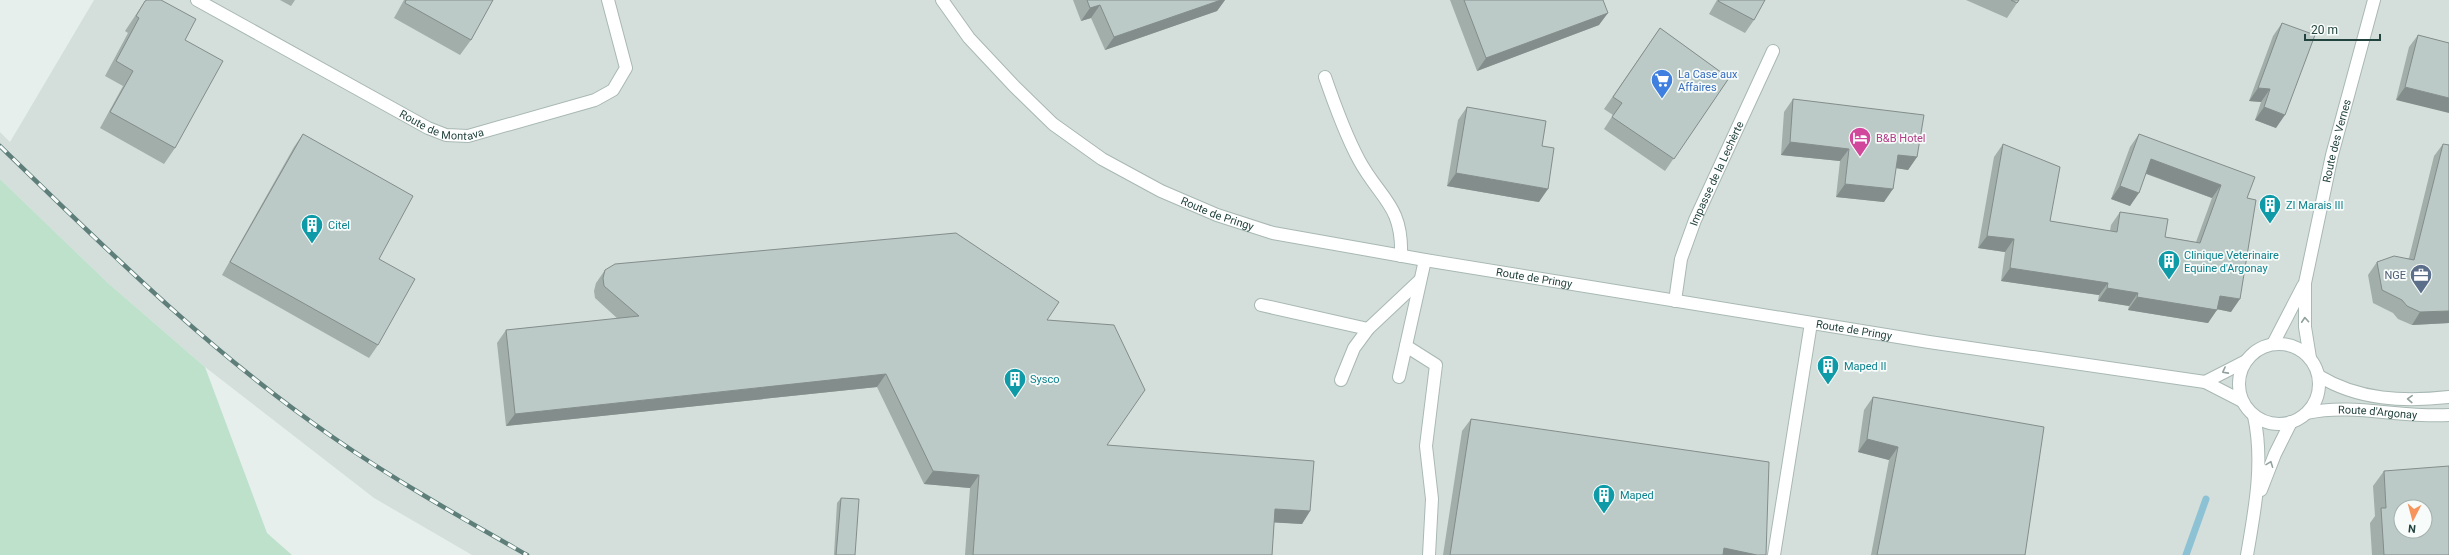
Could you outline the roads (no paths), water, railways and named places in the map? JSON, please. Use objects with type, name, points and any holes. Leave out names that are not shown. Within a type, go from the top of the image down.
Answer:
[{"type":"street","name":"Route de Montava","points":[[197,0],[428,128],[457,137],[595,100],[613,90],[626,68],[608,0]]},
{"type":"street","name":"Route de Pringy","points":[[942,0],[969,38],[1014,86],[1053,124],[1102,159],[1161,191],[1217,215],[1273,233],[1425,260],[1929,342],[2205,382],[2242,401]]},
{"type":"street","name":"Route des Vernes","points":[[2310,358],[2305,327],[2305,283],[2332,155],[2374,0]]},
{"type":"street","name":"Impasse de la Lechèrte","points":[[1676,301],[1681,259],[1694,220],[1773,51]]},
{"type":"street","points":[[1325,78],[1345,131],[1360,162],[1388,200],[1397,217],[1402,239],[1401,256]]},
{"type":"street","points":[[1399,377],[1419,281],[1425,260]]},
{"type":"street","points":[[1342,380],[1354,348],[1368,329],[1419,281]]},
{"type":"street","name":"Route des Vernes","points":[[2273,344],[2305,283]]},
{"type":"street","points":[[1261,305],[1368,329]]},
{"type":"street","points":[[1774,555],[1811,323]]},
{"type":"street","name":"Route d'Argonay","points":[[2449,397],[2409,399],[2364,395],[2341,388],[2319,376],[2310,358],[2293,346],[2273,344],[2255,351],[2246,361],[2238,380],[2242,401],[2254,416],[2272,424],[2291,422],[2307,413],[2340,408],[2406,415],[2449,414]]},
{"type":"street","points":[[1406,346],[1436,365],[1426,446],[1432,499],[1429,555]]},
{"type":"street","points":[[2205,382],[2246,361]]},
{"type":"street","points":[[2307,413],[2318,393],[2319,376]]},
{"type":"street","points":[[2248,555],[2257,501],[2258,448],[2254,416]]},
{"type":"street","points":[[2257,501],[2274,454],[2291,422]]},
{"type":"waterway","points":[[2186,555],[2206,499]]},
{"type":"railway","points":[[0,146],[120,262],[161,299],[203,336],[289,406],[381,469],[429,499],[527,555]]},
{"type":"place","name":"La Case aux Affaires","points":[[1662,100]]},
{"type":"place","name":"B&B Hotel","points":[[1860,158]]},
{"type":"place","name":"ZI Marais III","points":[[2270,224]]},
{"type":"place","name":"Citel","points":[[312,244]]},
{"type":"place","name":"Clinique Veterinaire Equine d'Argonay","points":[[2169,280]]},
{"type":"place","name":"NGE","points":[[2421,294]]},
{"type":"place","name":"Maped II","points":[[1828,386]]},
{"type":"place","name":"Sysco","points":[[1015,398]]},
{"type":"place","name":"Maped","points":[[1604,514]]}]
